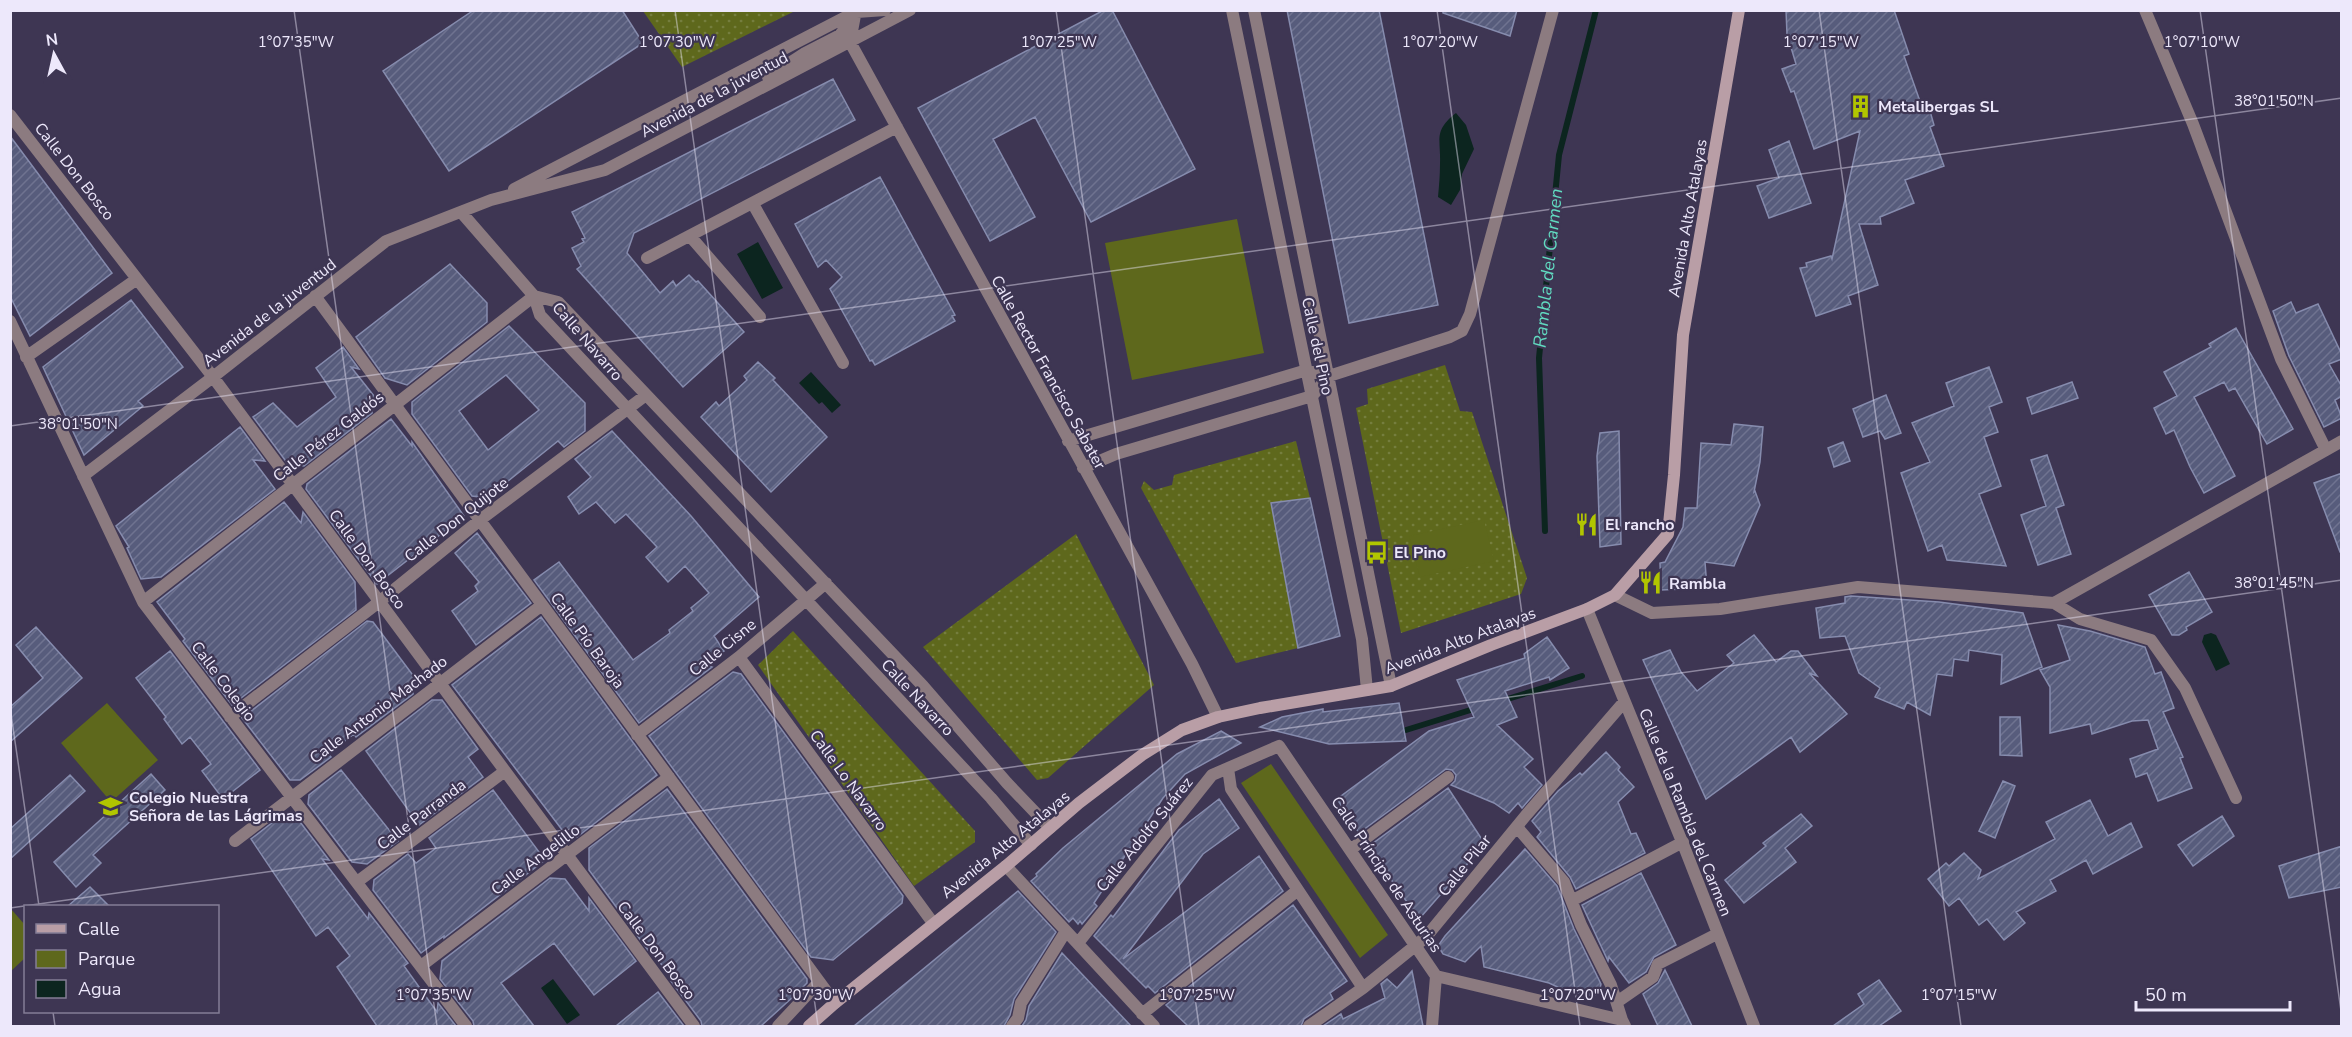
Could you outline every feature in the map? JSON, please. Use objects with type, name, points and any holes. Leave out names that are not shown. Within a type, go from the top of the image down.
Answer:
[{"type":"main road","name":"Avenida Alto Atalayas","points":[[809,1026],[1050,828],[1142,755],[1182,730],[1218,717],[1306,699],[1391,686],[1587,609],[1615,595],[1668,534],[1683,336],[1739,10]]},
{"type":"street","points":[[701,120],[805,52],[840,34],[858,11],[885,10]]},
{"type":"street","name":"Avenida de la juventud","points":[[491,200],[605,170],[910,10]]},
{"type":"street","name":"Calle del Pino","points":[[1232,10],[1362,639],[1367,690]]},
{"type":"street","name":"Calle del Pino","points":[[1254,10],[1391,686]]},
{"type":"street","points":[[1083,468],[1116,454],[1312,396],[1329,376],[1450,337],[1462,331],[1472,308],[1552,10]]},
{"type":"street","points":[[2145,10],[2193,124],[2281,359],[2326,450]]},
{"type":"street","points":[[850,42],[858,11]]},
{"type":"street","name":"Avenida de la juventud","points":[[82,476],[386,241],[491,200],[858,11]]},
{"type":"street","name":"Calle Rector Francisco Sabater","points":[[850,42],[1192,664],[1218,717]]},
{"type":"street","name":"Calle Don Bosco","points":[[10,115],[213,377],[694,1026]]},
{"type":"street","points":[[647,258],[897,128]]},
{"type":"street","points":[[753,204],[843,363]]},
{"type":"street","points":[[461,212],[534,296]]},
{"type":"street","points":[[690,236],[760,317]]},
{"type":"street","points":[[26,357],[137,279]]},
{"type":"street","name":"Calle Pío Baroja","points":[[315,296],[835,1003]]},
{"type":"street","name":"Calle Navarro","points":[[534,296],[558,302],[923,686],[1007,783],[1050,828]]},
{"type":"street","name":"Calle Navarro","points":[[534,296],[540,315],[991,798],[1030,845]]},
{"type":"street","name":"Calle Pérez Galdós","points":[[143,602],[534,296]]},
{"type":"street","name":"Calle Colegio","points":[[10,321],[143,602],[466,1026]]},
{"type":"street","points":[[1068,441],[1307,370],[1329,376]]},
{"type":"street","name":"Calle Don Quijote","points":[[230,717],[379,602],[480,519],[646,394]]},
{"type":"street","points":[[2054,603],[2342,441]]},
{"type":"street","name":"Calle Cisne","points":[[637,735],[739,657],[826,583]]},
{"type":"street","points":[[1615,595],[1652,613],[1719,609],[1858,587],[2054,603],[2080,619],[2151,640],[2184,688],[2236,798]]},
{"type":"street","name":"Calle Antonio Machado","points":[[235,841],[542,604]]},
{"type":"street","name":"Calle de la Rambla del Carmen","points":[[1587,609],[1683,842],[1754,1026]]},
{"type":"street","name":"Calle Lo Navarro","points":[[739,657],[933,923]]},
{"type":"street","name":"Calle Pilar","points":[[1309,1026],[1363,988],[1426,937],[1624,702]]},
{"type":"street","name":"Calle Adolfo Suárez","points":[[1078,943],[1212,775],[1279,746]]},
{"type":"street","name":"Calle Príncipe de Asturias","points":[[1279,746],[1436,976],[1624,1023]]},
{"type":"street","points":[[1228,768],[1231,789],[1363,988]]},
{"type":"street","name":"Calle Parranda","points":[[357,882],[505,771]]},
{"type":"street","name":"Calle Angelillo","points":[[421,966],[669,777]]},
{"type":"street","points":[[1350,850],[1448,777]]},
{"type":"street","points":[[1517,827],[1564,882],[1581,925],[1611,985],[1624,1023]]},
{"type":"street","points":[[1573,900],[1683,842]]},
{"type":"street","points":[[1006,866],[1154,1026]]},
{"type":"street","points":[[1142,1014],[1298,890]]},
{"type":"street","points":[[1015,1022],[1021,1003],[1066,931]]},
{"type":"street","points":[[1617,1002],[1653,977],[1658,964],[1717,934]]},
{"type":"street","points":[[1432,1026],[1436,976]]},
{"type":"street","points":[[778,1026],[819,982]]},
{"type":"green space","points":[[643,11],[795,11],[682,67]]},
{"type":"green space","points":[[1237,219],[1264,353],[1132,380],[1105,243]]},
{"type":"green space","points":[[1445,365],[1460,411],[1472,412],[1527,578],[1521,594],[1401,633],[1356,408],[1368,404],[1367,389]]},
{"type":"green space","points":[[1296,441],[1310,498],[1271,503],[1298,648],[1236,663],[1141,488],[1144,481],[1154,490],[1172,485],[1174,475]]},
{"type":"green space","points":[[1484,520],[1494,561],[1420,577],[1409,536]]},
{"type":"green space","points":[[1076,534],[1154,685],[1048,778],[1037,780],[923,647]]},
{"type":"green space","points":[[793,631],[975,831],[975,842],[914,886],[758,665]]},
{"type":"green space","points":[[107,703],[158,760],[111,802],[61,743]]},
{"type":"green space","points":[[1271,764],[1388,935],[1360,958],[1241,783]]},
{"type":"green space","points":[[11,909],[24,924],[24,959],[11,971]]},
{"type":"water","points":[[1456,113],[1466,125],[1474,149],[1462,174],[1460,190],[1451,205],[1438,197],[1439,142],[1441,130]]},
{"type":"water","points":[[758,242],[783,288],[762,299],[737,254]]},
{"type":"water","points":[[811,372],[841,405],[832,413],[822,402],[819,404],[799,383]]},
{"type":"water","points":[[2211,633],[2216,635],[2230,664],[2216,671],[2202,642],[2204,635]]},
{"type":"water","points":[[553,979],[580,1015],[567,1024],[541,988]]},
{"type":"building","points":[[474,10],[622,10],[643,43],[449,171],[383,71]]},
{"type":"building","points":[[1104,10],[1112,10],[1195,169],[1091,222],[1035,117],[993,139],[1035,217],[990,241],[918,108]]},
{"type":"building","points":[[1287,10],[1379,10],[1438,305],[1349,323]]},
{"type":"building","points":[[1443,10],[1517,10],[1510,36],[1443,13]]},
{"type":"building","name":"Metalibergas SL","points":[[1786,10],[1894,10],[1909,54],[1904,56],[1922,107],[1928,104],[1934,125],[1930,127],[1944,166],[1905,180],[1914,203],[1880,217],[1881,224],[1859,224],[1878,285],[1848,296],[1851,304],[1816,316],[1800,268],[1807,267],[1806,263],[1831,256],[1832,259],[1860,131],[1814,149],[1794,91],[1791,92],[1782,69],[1796,64],[1787,34]]},
{"type":"building","points":[[833,79],[855,120],[634,233],[627,253],[660,293],[673,281],[676,286],[689,275],[696,282],[698,281],[744,332],[683,387],[577,269],[581,266],[572,248],[584,242],[582,239],[585,238],[572,212]]},
{"type":"building","points":[[10,136],[112,273],[30,336],[10,296]]},
{"type":"building","points":[[1789,141],[1811,203],[1769,218],[1757,186],[1779,178],[1769,150]]},
{"type":"building","points":[[880,177],[955,315],[952,316],[955,321],[875,365],[872,360],[870,361],[830,289],[842,277],[826,260],[818,267],[795,224]]},
{"type":"building","points":[[450,264],[487,303],[487,322],[407,385],[385,378],[356,337]]},
{"type":"building","points":[[131,300],[183,367],[138,401],[143,406],[84,455],[43,367]]},
{"type":"building","points":[[2291,302],[2296,313],[2318,304],[2342,355],[2342,359],[2329,364],[2342,387],[2342,396],[2335,400],[2342,418],[2324,427],[2289,356],[2273,311]]},
{"type":"building","points":[[509,326],[585,403],[585,431],[564,447],[558,441],[487,498],[472,496],[412,414],[412,402]],"holes":[[[506,375],[539,410],[488,450],[459,411]]]},
{"type":"building","points":[[2236,328],[2293,429],[2267,444],[2235,388],[2229,391],[2224,382],[2194,397],[2235,476],[2204,493],[2174,430],[2166,434],[2154,408],[2177,396],[2164,372],[2211,347],[2209,344]]},
{"type":"building","points":[[343,347],[359,369],[351,367],[374,396],[372,413],[304,466],[288,464],[253,417],[273,403],[297,427],[336,397],[316,368]]},
{"type":"building","points":[[758,362],[827,437],[771,492],[701,417],[716,402],[719,406],[747,380],[744,376]]},
{"type":"building","points":[[1989,367],[2002,402],[1989,407],[1998,432],[1984,437],[2001,486],[1979,494],[2006,566],[1947,560],[1942,545],[1928,551],[1901,473],[1930,462],[1912,423],[1954,406],[1946,383]]},
{"type":"building","points":[[2072,382],[2078,398],[2032,414],[2027,398]]},
{"type":"building","points":[[1886,395],[1901,433],[1885,439],[1880,431],[1863,437],[1853,409]]},
{"type":"building","points":[[391,419],[412,446],[412,442],[464,516],[377,584],[306,489],[307,484]]},
{"type":"building","points":[[1734,424],[1763,427],[1760,462],[1754,492],[1760,505],[1734,566],[1705,562],[1707,588],[1661,590],[1660,563],[1665,562],[1683,527],[1685,508],[1697,508],[1701,443],[1731,445]]},
{"type":"building","points":[[240,427],[265,461],[253,460],[275,489],[161,577],[141,579],[127,548],[129,547],[116,526]]},
{"type":"building","points":[[612,431],[691,516],[759,597],[714,636],[724,651],[705,665],[712,667],[639,723],[534,580],[559,562],[633,660],[670,633],[669,630],[693,611],[691,608],[709,593],[685,566],[668,582],[646,557],[657,547],[626,514],[615,523],[596,502],[579,514],[568,497],[591,477],[575,459]]},
{"type":"building","points":[[1619,431],[1621,544],[1600,547],[1597,456],[1600,433]]},
{"type":"building","points":[[1843,442],[1850,461],[1834,467],[1828,448]]},
{"type":"building","points":[[2047,455],[2064,505],[2056,508],[2071,554],[2038,565],[2021,515],[2046,506],[2031,460]]},
{"type":"building","points":[[2342,473],[2342,552],[2340,552],[2314,483]]},
{"type":"building","points":[[1310,498],[1340,636],[1298,648],[1271,503]]},
{"type":"building","points":[[284,502],[301,523],[303,512],[355,582],[356,610],[232,705],[183,641],[185,639],[157,602]]},
{"type":"building","points":[[477,533],[531,603],[476,645],[452,611],[478,591],[475,586],[479,582],[455,553]]},
{"type":"building","points":[[2189,572],[2212,612],[2186,627],[2187,630],[2179,635],[2172,635],[2149,595]]},
{"type":"building","points":[[1845,597],[1939,602],[2023,613],[2042,667],[2001,684],[2002,655],[1969,650],[1968,661],[1954,659],[1952,676],[1937,674],[1930,715],[1907,702],[1904,709],[1875,697],[1880,688],[1859,673],[1845,636],[1820,638],[1816,608],[1845,603]]},
{"type":"building","points":[[541,617],[657,775],[577,837],[566,835],[452,685]]},
{"type":"building","points":[[367,621],[373,622],[415,678],[413,694],[356,737],[354,734],[328,754],[331,757],[300,780],[290,780],[242,718]]},
{"type":"building","points":[[2058,625],[2090,631],[2145,647],[2155,674],[2161,672],[2174,708],[2163,712],[2183,757],[2180,758],[2192,788],[2158,801],[2147,773],[2136,777],[2130,759],[2158,749],[2148,720],[2132,721],[2092,734],[2090,724],[2050,733],[2050,687],[2040,670],[2070,660]]},
{"type":"building","points":[[36,627],[82,678],[10,742],[10,707],[43,678],[16,645]]},
{"type":"building","points":[[1754,635],[1776,662],[1791,651],[1798,651],[1817,676],[1809,673],[1847,714],[1800,752],[1791,737],[1706,799],[1643,660],[1670,650],[1681,672],[1697,691],[1734,663],[1727,655]]},
{"type":"building","points":[[1547,637],[1569,668],[1550,680],[1549,677],[1505,691],[1517,717],[1497,725],[1533,759],[1524,767],[1542,785],[1522,808],[1518,803],[1509,813],[1494,803],[1451,785],[1456,775],[1452,770],[1446,769],[1359,833],[1337,799],[1429,731],[1474,717],[1457,680],[1525,658],[1524,654]]},
{"type":"building","points":[[170,651],[260,770],[223,799],[202,771],[211,764],[190,737],[182,744],[164,719],[166,717],[136,678]]},
{"type":"building","points":[[733,672],[741,674],[903,896],[902,903],[833,960],[811,957],[649,736]]},
{"type":"building","points":[[432,700],[442,700],[478,749],[468,757],[483,777],[419,825],[366,751]]},
{"type":"building","points":[[1399,703],[1406,741],[1329,744],[1260,727],[1282,717],[1323,709],[1323,712]]},
{"type":"building","points":[[2000,717],[2020,717],[2022,756],[2000,755]]},
{"type":"building","points":[[1221,731],[1241,743],[1185,774],[1163,798],[1094,903],[1097,906],[1082,924],[1080,921],[1078,924],[1073,918],[1069,922],[1031,881],[1037,876],[1036,874],[1063,848],[1177,754]]},
{"type":"building","points":[[1606,752],[1620,767],[1618,770],[1634,787],[1618,802],[1631,834],[1636,833],[1645,853],[1576,889],[1570,877],[1537,837],[1541,832],[1532,821],[1558,791],[1580,773],[1582,775]]},
{"type":"building","points":[[341,770],[398,841],[367,864],[352,862],[308,804],[309,795]]},
{"type":"building","points":[[151,774],[165,790],[93,855],[101,863],[76,887],[54,862]]},
{"type":"building","points":[[70,775],[85,791],[10,859],[10,829]]},
{"type":"building","points":[[2003,781],[2015,786],[1995,838],[1979,831]]},
{"type":"building","points":[[1448,788],[1485,844],[1419,919],[1368,847]]},
{"type":"building","points":[[667,789],[807,979],[807,983],[761,1026],[702,1026],[701,1021],[671,981],[673,980],[589,870],[589,848]]},
{"type":"building","points":[[493,790],[545,860],[444,938],[444,936],[421,953],[373,890],[374,880],[408,854],[416,863],[436,848],[429,838]]},
{"type":"building","points":[[1219,799],[1239,828],[1203,854],[1123,959],[1259,856],[1283,891],[1155,993],[1148,986],[1146,988],[1094,936],[1111,915],[1113,917],[1179,830]]},
{"type":"building","points":[[2090,800],[2108,836],[2131,823],[2142,847],[2093,874],[2086,860],[2050,880],[2056,891],[2016,912],[2025,923],[2004,940],[1987,919],[1979,925],[1959,898],[1949,906],[1928,879],[1946,863],[1949,866],[1964,853],[1981,870],[1978,879],[2055,839],[2046,822]]},
{"type":"building","points":[[1801,814],[1812,826],[1785,848],[1796,862],[1744,903],[1725,880],[1766,846],[1763,843]]},
{"type":"building","points":[[282,815],[297,818],[329,860],[322,859],[368,919],[369,913],[408,963],[404,966],[437,1012],[438,1003],[456,1026],[377,1026],[337,967],[350,956],[328,927],[316,936],[251,839]]},
{"type":"building","points":[[2222,816],[2234,836],[2193,866],[2178,845]]},
{"type":"building","points":[[2342,846],[2342,887],[2289,898],[2279,866]]},
{"type":"building","points":[[1525,849],[1557,886],[1574,929],[1601,984],[1599,993],[1593,996],[1484,967],[1481,946],[1465,962],[1443,954],[1438,946]]},
{"type":"building","points":[[1641,873],[1676,945],[1654,957],[1646,972],[1629,983],[1609,957],[1608,961],[1582,905]]},
{"type":"building","points":[[550,878],[565,879],[589,911],[589,898],[636,961],[594,995],[554,943],[501,983],[534,1026],[474,1026],[473,1021],[440,979],[442,961]]},
{"type":"building","points":[[90,887],[108,905],[69,905]]},
{"type":"building","points":[[1018,891],[1056,932],[1014,999],[1010,1015],[1004,1026],[854,1026]]},
{"type":"building","points":[[1293,905],[1347,981],[1330,993],[1333,999],[1304,1019],[1301,1026],[1188,1026],[1166,1005]]},
{"type":"building","points":[[1062,953],[1131,1026],[1022,1026],[1029,1006]]},
{"type":"building","points":[[1665,970],[1692,1026],[1658,1026],[1643,994],[1658,983]]},
{"type":"building","points":[[1412,971],[1423,1026],[1323,1026],[1341,1014],[1343,1019],[1385,998],[1381,984],[1387,979],[1397,988]]},
{"type":"building","points":[[1879,980],[1901,1011],[1879,1026],[1833,1026],[1864,1004],[1858,994]]},
{"type":"building","points":[[658,992],[684,1026],[616,1026],[633,1012]]},
{"type":"waterway","name":"Rambla del Carmen","points":[[1545,531],[1539,358],[1559,155],[1596,10]]},
{"type":"waterway","points":[[1501,701],[1582,676]]},
{"type":"waterway","points":[[1406,730],[1477,708]]},
{"type":"place","name":"Metalibergas SL","points":[[1860,106]]},
{"type":"place","name":"El rancho","points":[[1587,524]]},
{"type":"place","name":"El Pino","points":[[1376,552]]},
{"type":"place","name":"Rambla","points":[[1651,583]]},
{"type":"place","name":"Colegio Nuestra Señora de las Lágrimas","points":[[111,806]]}]
